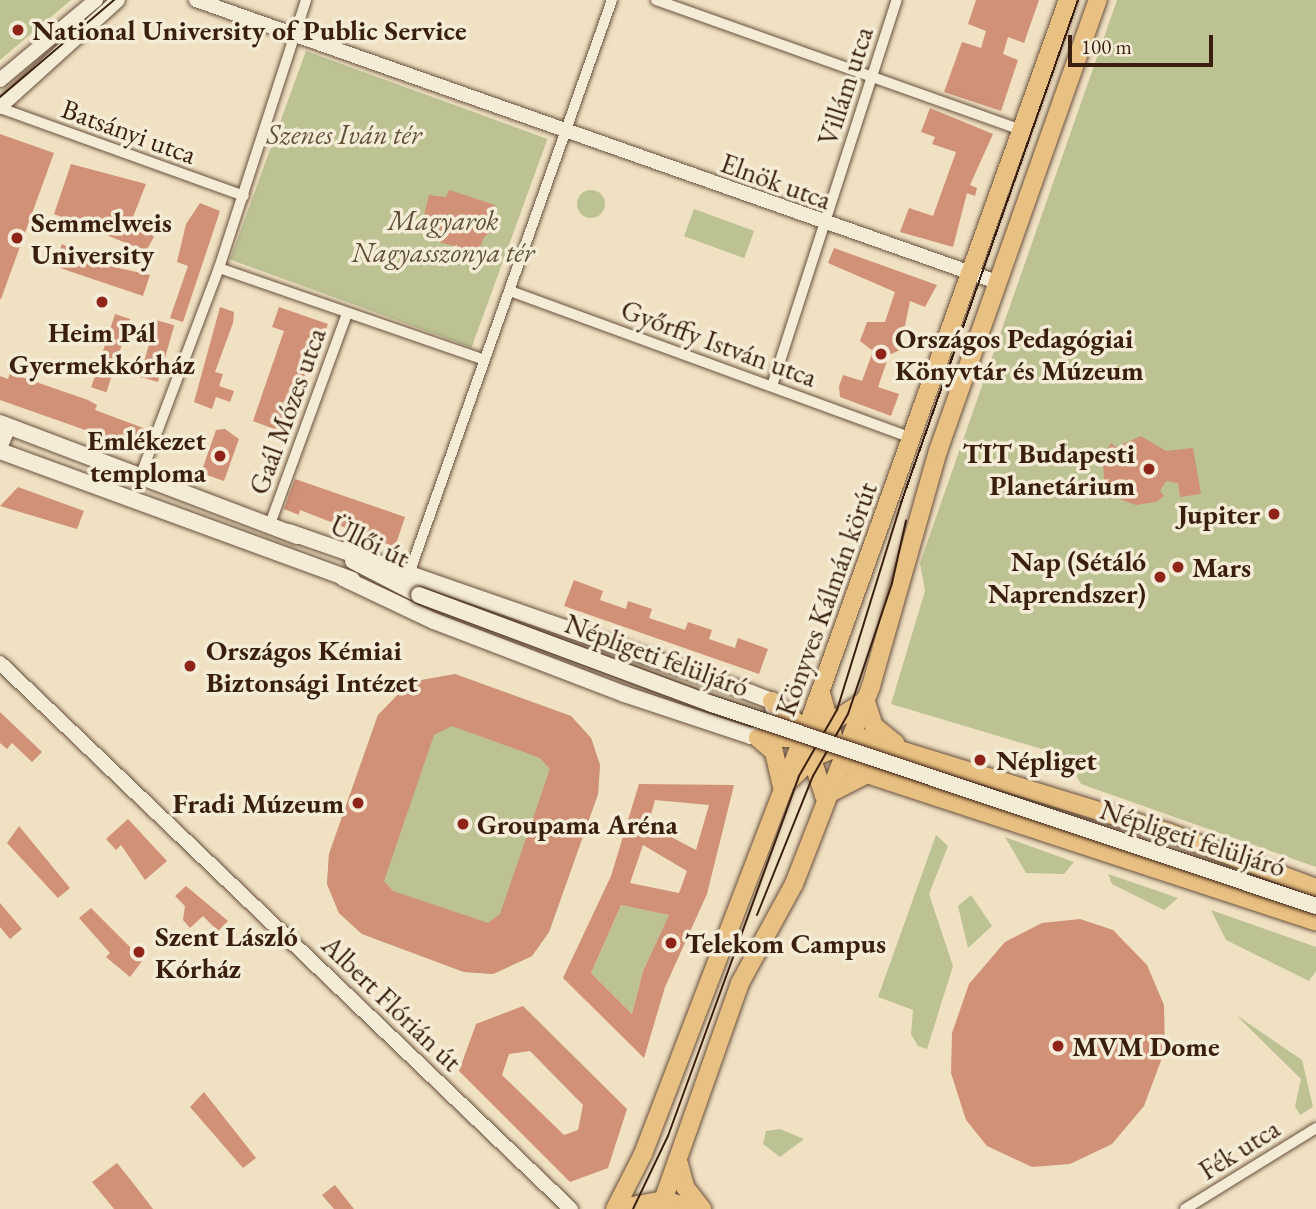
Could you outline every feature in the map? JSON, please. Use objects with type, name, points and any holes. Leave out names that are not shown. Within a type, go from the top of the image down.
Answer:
[{"type":"main road","name":"Könyves Kálmán körút","points":[[615,1209],[643,1154],[804,737],[1068,0]]},
{"type":"main road","points":[[656,1205],[679,1164],[740,983],[793,884],[840,748],[865,699],[938,451],[1098,0]]},
{"type":"main road","name":"Üllői út","points":[[4,425],[270,524],[419,595]]},
{"type":"main road","name":"Üllői út","points":[[0,449],[343,578],[419,595]]},
{"type":"main road","points":[[289,532],[410,571],[772,701],[792,713],[814,757],[824,796]]},
{"type":"main road","points":[[343,578],[480,640],[662,707],[758,738],[804,737],[829,729],[865,699]]},
{"type":"main road","name":"Népligeti felüljáró","points":[[419,595],[712,704],[1316,906]]},
{"type":"main road","points":[[662,707],[652,692],[659,674],[675,666]]},
{"type":"main road","points":[[772,701],[806,700],[821,690],[829,729],[840,748],[867,774],[1316,922]]},
{"type":"main road","points":[[865,699],[874,726],[899,747]]},
{"type":"main road","points":[[758,738],[775,716],[772,701]]},
{"type":"main road","points":[[758,738],[774,752],[783,789]]},
{"type":"main road","points":[[783,789],[814,757],[861,738],[969,767],[1316,888]]},
{"type":"main road","points":[[919,792],[917,765],[932,757]]},
{"type":"main road","points":[[954,802],[972,786],[969,767]]},
{"type":"main road","points":[[824,796],[867,774]]},
{"type":"main road","points":[[643,1154],[656,1205]]},
{"type":"main road","points":[[679,1164],[685,1187],[702,1209]]},
{"type":"main road","points":[[615,1209],[656,1205],[693,1209]]},
{"type":"street","points":[[0,80],[96,0]]},
{"type":"street","points":[[0,108],[118,0]]},
{"type":"street","points":[[196,0],[299,34],[566,132]]},
{"type":"street","points":[[140,477],[219,268],[299,34],[306,0]]},
{"type":"street","points":[[410,571],[612,0]]},
{"type":"street","points":[[656,0],[1022,130]]},
{"type":"street","name":"Villám utca","points":[[772,386],[897,0]]},
{"type":"street","name":"Batsányi utca","points":[[0,108],[244,195]]},
{"type":"street","name":"Elnök utca","points":[[566,132],[824,225],[997,282]]},
{"type":"street","points":[[219,268],[485,360]]},
{"type":"street","name":"Győrffy István utca","points":[[510,291],[912,438]]},
{"type":"street","name":"Gaál Mózes utca","points":[[270,524],[347,314]]},
{"type":"street","points":[[0,449],[4,425]]},
{"type":"street","name":"Albert Flórián út","points":[[0,663],[568,1208]]},
{"type":"street","name":"Fék utca","points":[[1185,1209],[1316,1128]]},
{"type":"green space","name":"National University of Public Service","points":[[0,0],[71,0],[0,60]]},
{"type":"green space","name":"Népliget","points":[[1117,0],[1316,0],[1316,867],[1081,784],[1065,756],[891,704],[925,591],[920,563]]},
{"type":"green space","points":[[306,51],[548,139],[472,348],[230,260]]},
{"type":"green space","points":[[591,190],[601,194],[605,204],[601,214],[591,218],[581,214],[577,204],[581,194]]},
{"type":"green space","points":[[694,209],[754,231],[744,258],[684,236]]},
{"type":"green space","name":"Groupama Aréna","points":[[455,674],[571,716],[591,738],[600,765],[598,794],[549,932],[532,956],[493,974],[464,972],[362,934],[339,913],[327,884],[329,854],[378,715],[410,683]]},
{"type":"green space","points":[[936,835],[948,846],[929,894],[953,966],[927,1049],[918,1046],[911,1034],[913,1010],[878,997]]},
{"type":"green space","points":[[1005,837],[1074,862],[1064,874],[1026,873]]},
{"type":"green space","points":[[1108,874],[1178,898],[1164,910],[1112,884]]},
{"type":"green space","points":[[971,895],[992,926],[968,948],[958,906]]},
{"type":"green space","points":[[621,905],[669,915],[643,971],[632,1014],[591,973]]},
{"type":"green space","points":[[1211,910],[1316,947],[1316,971],[1309,981],[1226,940]]},
{"type":"green space","points":[[1236,1015],[1302,1060],[1313,1107],[1300,1115],[1295,1106],[1301,1079]]},
{"type":"green space","points":[[780,1129],[804,1139],[780,1157],[763,1144],[766,1131]]},
{"type":"building","points":[[976,0],[1039,0],[1024,43],[1008,37],[1003,54],[1018,60],[1001,111],[944,92],[962,42],[981,48],[986,31],[968,24]]},
{"type":"building","points":[[930,108],[993,134],[970,185],[977,188],[975,196],[967,193],[953,247],[900,232],[909,208],[933,216],[956,152],[932,144],[935,137],[921,132]]},
{"type":"building","name":"Semmelweis University","points":[[0,134],[54,153],[1,299],[0,299]]},
{"type":"building","points":[[71,164],[146,184],[133,217],[154,237],[146,251],[54,214]]},
{"type":"building","points":[[449,190],[495,205],[490,219],[494,230],[484,237],[478,252],[442,243],[431,236],[432,227],[422,223],[429,195],[446,197]]},
{"type":"building","points":[[200,203],[220,211],[183,322],[170,318],[188,266],[177,262],[186,224]]},
{"type":"building","points":[[62,244],[96,260],[98,253],[113,254],[114,267],[150,275],[143,296],[54,266]]},
{"type":"building","points":[[834,248],[937,285],[925,307],[910,301],[900,350],[889,355],[878,387],[899,394],[891,416],[840,397],[839,386],[843,375],[862,381],[873,351],[860,341],[867,322],[885,322],[895,292],[828,263]]},
{"type":"building","points":[[220,307],[234,312],[233,323],[215,372],[223,374],[219,386],[234,391],[230,402],[216,397],[212,409],[194,402]]},
{"type":"building","points":[[279,307],[328,324],[321,343],[316,342],[285,433],[253,421],[284,331],[272,327]]},
{"type":"building","points":[[115,314],[130,319],[106,392],[91,387]]},
{"type":"building","points":[[156,320],[174,325],[158,382],[140,377]]},
{"type":"building","points":[[10,373],[88,400],[97,405],[95,410],[146,429],[139,449],[0,400],[0,376],[8,379]]},
{"type":"building","name":"Emlékezet temploma","points":[[225,429],[239,439],[224,481],[201,473],[216,430]]},
{"type":"building","name":"TIT Budapesti Planetárium","points":[[1141,436],[1166,451],[1193,448],[1201,494],[1180,497],[1178,483],[1166,481],[1160,491],[1164,496],[1156,502],[1136,505],[1117,498],[1104,481],[1103,455],[1111,443],[1116,447]]},
{"type":"building","points":[[295,479],[405,517],[395,547],[300,510],[299,515],[284,509]]},
{"type":"building","points":[[18,487],[84,511],[77,529],[0,506]]},
{"type":"building","points":[[574,580],[603,591],[600,600],[626,609],[628,601],[652,609],[649,618],[685,630],[688,622],[712,630],[709,639],[735,648],[738,638],[768,649],[759,674],[564,606]]},
{"type":"building","name":"Groupama Aréna","points":[[455,674],[571,716],[591,738],[600,765],[598,794],[549,932],[532,956],[493,974],[464,972],[362,934],[339,913],[327,884],[329,854],[378,715],[410,682]],"holes":[[[452,726],[540,758],[550,769],[500,914],[488,923],[393,891],[384,881],[434,735]]]},
{"type":"building","points":[[0,712],[42,752],[32,762],[12,743],[7,749],[0,743]]},
{"type":"building","name":"Telekom Campus","points":[[639,784],[734,785],[707,894],[665,987],[644,1058],[563,978],[611,876]],"holes":[[[655,800],[709,805],[696,850],[648,825]],[[643,845],[687,871],[679,893],[630,883]],[[621,905],[669,915],[643,971],[632,1014],[591,973]]]},
{"type":"building","points":[[128,819],[167,861],[145,880],[121,845],[116,850],[106,839]]},
{"type":"building","points":[[19,826],[70,888],[58,898],[7,843]]},
{"type":"building","points":[[186,886],[228,921],[218,931],[203,916],[190,928],[183,920],[185,906],[175,896]]},
{"type":"building","points":[[0,903],[22,929],[10,939],[0,927]]},
{"type":"building","points":[[91,908],[143,960],[130,977],[106,957],[110,953],[79,918]]},
{"type":"building","name":"MVM Dome","points":[[1080,919],[1113,930],[1147,965],[1164,1005],[1165,1050],[1144,1106],[1112,1144],[1070,1164],[1032,1167],[987,1146],[966,1120],[951,1073],[952,1033],[969,984],[1005,942],[1042,923]]},
{"type":"building","points":[[523,1006],[627,1109],[608,1168],[570,1182],[459,1071],[476,1024]],"holes":[[[530,1051],[583,1105],[578,1130],[564,1135],[502,1075],[509,1054]]]},
{"type":"building","points":[[204,1092],[256,1158],[243,1168],[190,1107]]},
{"type":"building","points":[[117,1163],[153,1209],[114,1209],[92,1182]]},
{"type":"building","points":[[335,1185],[354,1209],[334,1209],[322,1195]]},
{"type":"tram line","points":[[0,97],[114,0]]},
{"type":"tram line","points":[[633,1209],[668,1136],[799,776],[837,710],[901,503],[1078,0]]},
{"type":"tram line","points":[[757,915],[813,776],[848,714],[892,583],[906,521]]},
{"type":"place","name":"National University of Public Service","points":[[18,30]]},
{"type":"place","name":"Semmelweis University","points":[[17,238]]},
{"type":"place","name":"Heim Pál Gyermekkórház","points":[[102,302]]},
{"type":"place","name":"Országos Pedagógiai Könyvtár és Múzeum","points":[[881,354]]},
{"type":"place","name":"Emlékezet temploma","points":[[220,456]]},
{"type":"place","name":"TIT Budapesti Planetárium","points":[[1149,469]]},
{"type":"place","name":"Jupiter","points":[[1274,514]]},
{"type":"place","name":"Mars","points":[[1178,567]]},
{"type":"place","name":"Nap (Sétáló Naprendszer)","points":[[1160,577]]},
{"type":"place","name":"Országos Kémiai Biztonsági Intézet","points":[[190,666]]},
{"type":"place","name":"Népliget","points":[[980,760]]},
{"type":"place","name":"Fradi Múzeum","points":[[358,803]]},
{"type":"place","name":"Groupama Aréna","points":[[463,824]]},
{"type":"place","name":"Telekom Campus","points":[[671,943]]},
{"type":"place","name":"Szent László Kórház","points":[[139,952]]},
{"type":"place","name":"MVM Dome","points":[[1058,1046]]},
{"type":"park label","name":"Szenes Iván tér","points":[[344,134]]},
{"type":"park label","name":"Magyarok Nagyasszonya tér","points":[[443,236]]}]
